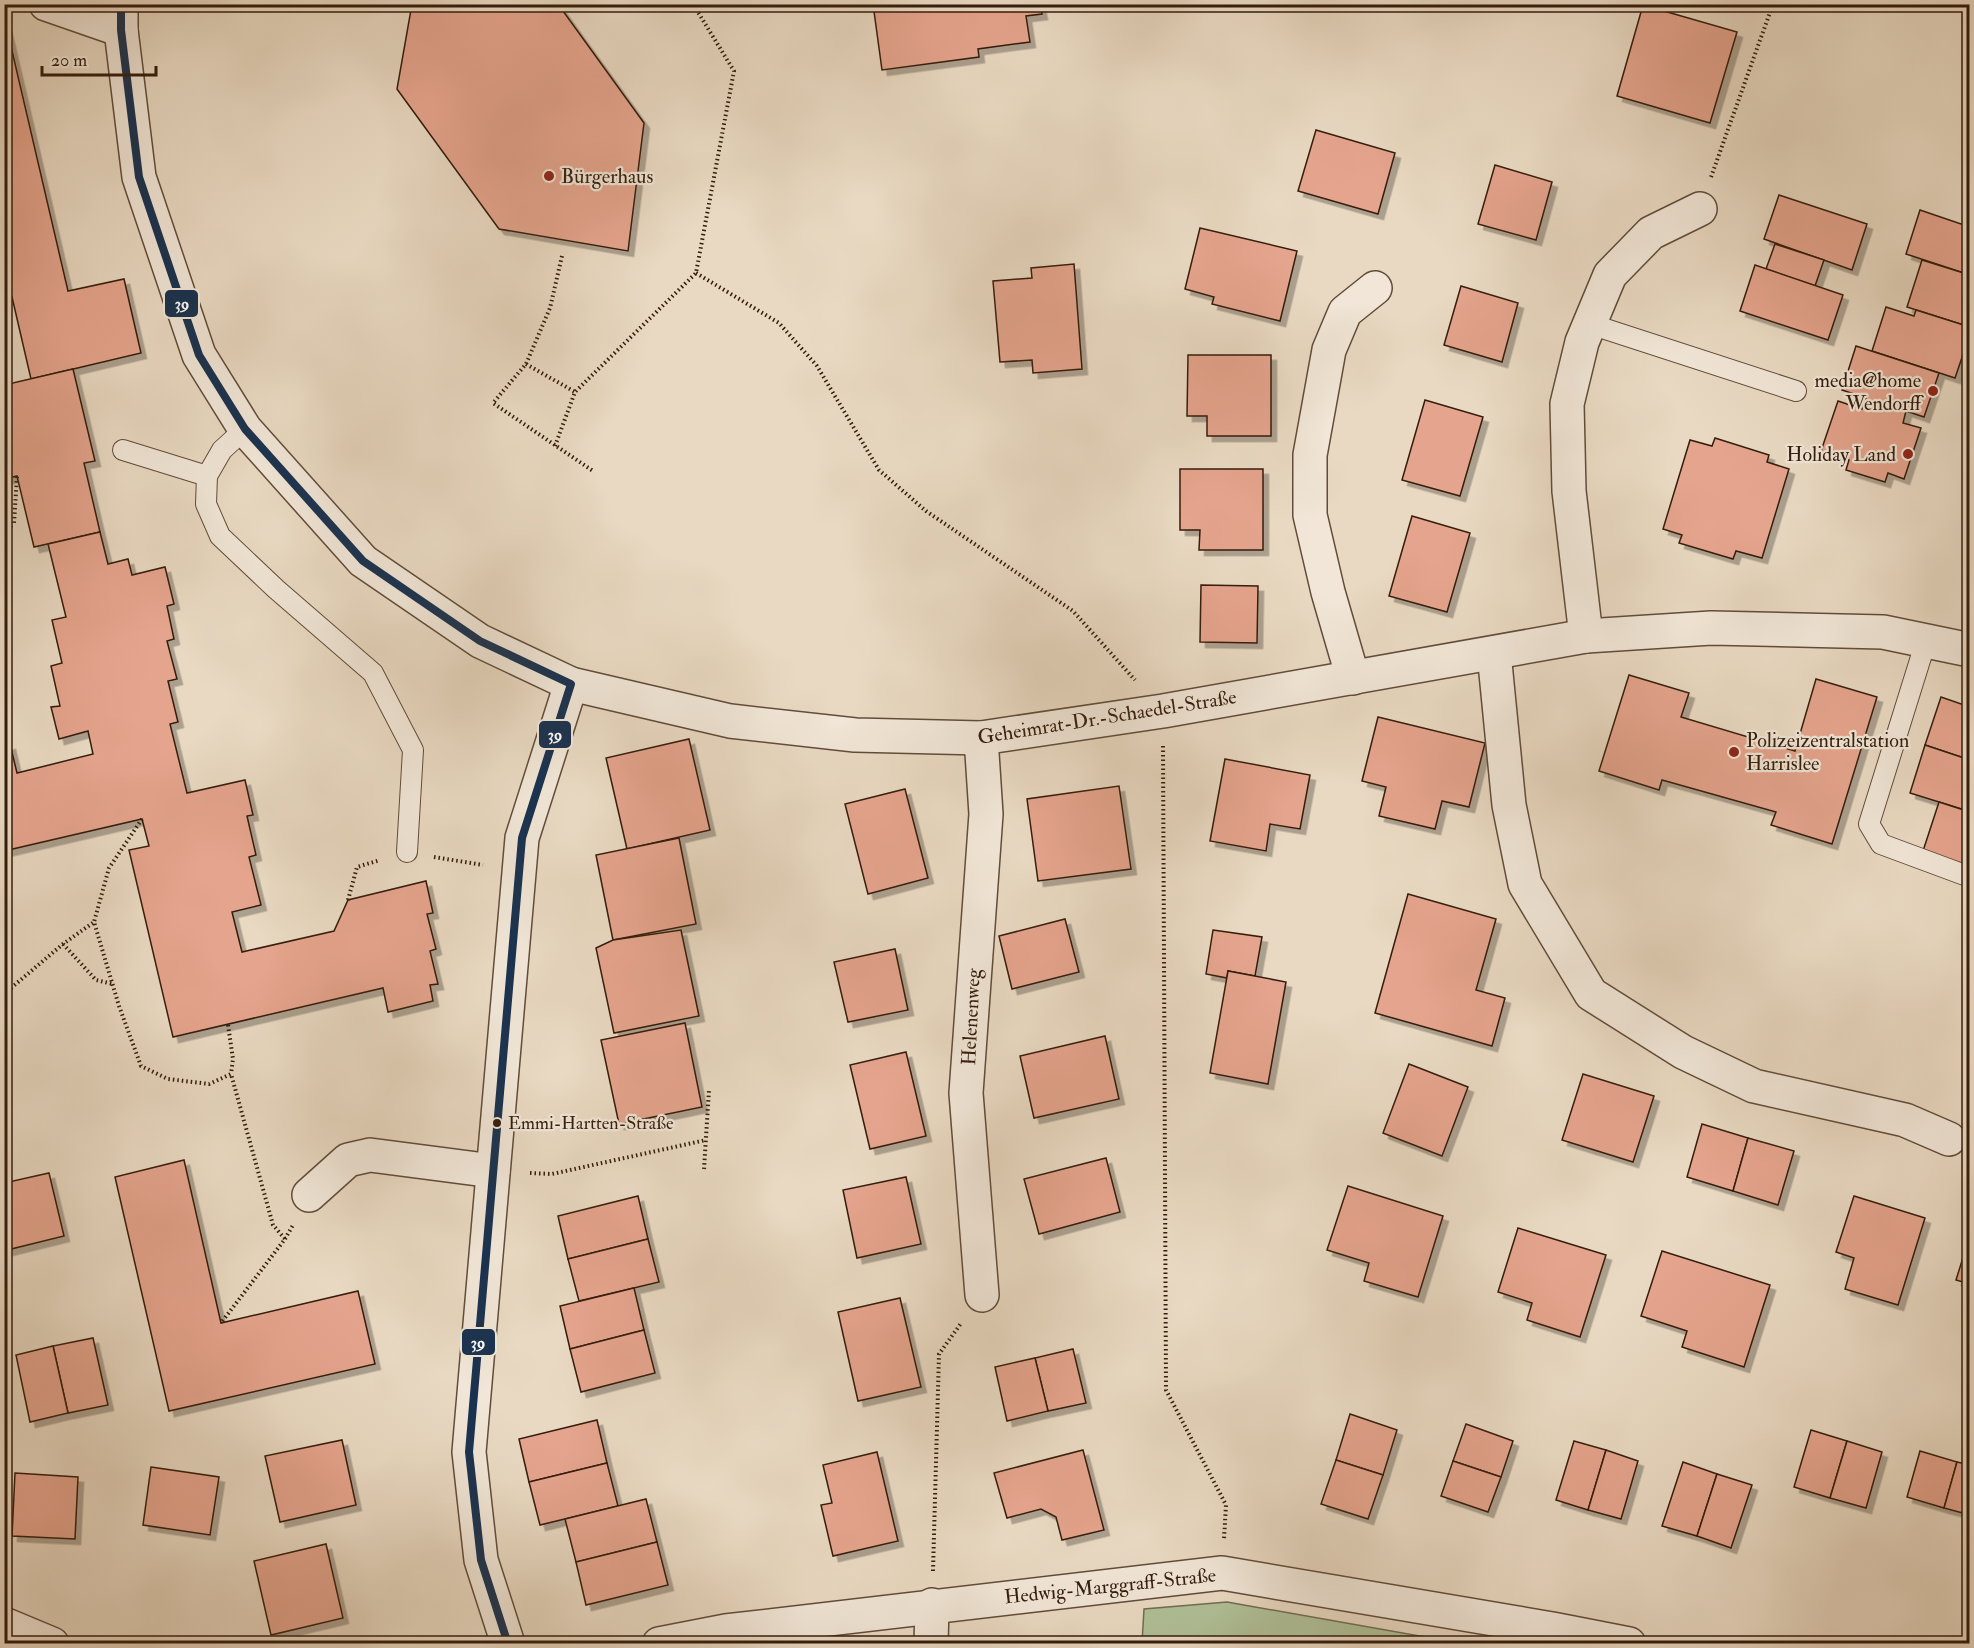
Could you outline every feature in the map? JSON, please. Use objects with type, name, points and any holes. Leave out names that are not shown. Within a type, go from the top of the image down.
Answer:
[{"type":"street","points":[[46,4],[121,17]]},
{"type":"street","name":"Geheimrat-Dr.-Schaedel-Straße","points":[[121,17],[139,177],[199,355],[245,429],[363,561],[480,641],[571,684],[730,722],[855,735],[981,738],[1163,711],[1586,636],[1711,628],[1884,632],[1970,650]]},
{"type":"street","points":[[1586,636],[1569,491],[1567,404],[1582,342],[1610,275],[1652,233],[1700,209]]},
{"type":"street","points":[[1353,678],[1328,592],[1310,515],[1310,455],[1329,350],[1345,312],[1375,288]]},
{"type":"street","points":[[1494,653],[1509,805],[1525,884],[1591,994],[1683,1052],[1754,1086],[1905,1120],[1949,1139]]},
{"type":"street","points":[[508,1644],[481,1560],[468,1452],[522,837],[571,684]]},
{"type":"street","name":"Helenenweg","points":[[981,738],[986,814],[966,1093],[982,1295]]},
{"type":"street","points":[[309,1195],[348,1160],[370,1155],[493,1171]]},
{"type":"street","name":"Hedwig-Marggraff-Straße","points":[[659,1644],[726,1631],[932,1605],[1222,1573],[1629,1644]]},
{"type":"street","points":[[932,1605],[932,1644]]},
{"type":"street","points":[[4,1624],[52,1644]]},
{"type":"lane","points":[[1590,324],[1796,391]]},
{"type":"lane","points":[[245,429],[222,450],[207,476],[206,504],[220,536],[276,589],[373,673],[413,750],[407,852]]},
{"type":"lane","points":[[123,450],[207,476]]},
{"type":"lane","points":[[1926,641],[1869,824],[1881,844],[1970,877]]},
{"type":"path","points":[[555,446],[575,392],[696,273],[734,71],[693,4]]},
{"type":"path","points":[[1700,209],[1773,4]]},
{"type":"path","points":[[562,256],[550,308],[525,364],[493,403],[593,471]]},
{"type":"path","points":[[696,273],[778,323],[817,366],[879,470],[926,511],[1072,611],[1163,711],[1166,1390],[1226,1505],[1222,1573]]},
{"type":"path","points":[[525,364],[575,392]]},
{"type":"path","points":[[4,532],[15,523],[17,476]]},
{"type":"path","points":[[4,653],[4,672]]},
{"type":"path","points":[[142,819],[109,868],[94,922],[141,1066],[168,1079],[209,1084],[231,1074]]},
{"type":"path","points":[[4,994],[63,944],[94,922]]},
{"type":"path","points":[[63,944],[96,980],[113,985]]},
{"type":"path","points":[[221,1323],[285,1239],[273,1225],[231,1074],[233,1059],[228,1025]]},
{"type":"path","points":[[704,1169],[709,1090]]},
{"type":"path","points":[[493,1171],[552,1174],[706,1140]]},
{"type":"path","points":[[932,1605],[939,1354],[982,1295]]},
{"type":"green space","points":[[1227,1602],[1459,1643],[1142,1643],[1144,1609]]},
{"type":"building","name":"Bürgerhaus","points":[[412,4],[558,4],[644,123],[628,251],[499,229],[397,89]]},
{"type":"building","points":[[873,4],[1040,4],[1042,14],[1026,16],[1030,42],[978,49],[979,57],[882,70]]},
{"type":"building","points":[[1643,5],[1737,32],[1710,123],[1617,96]]},
{"type":"building","points":[[6,25],[68,291],[124,279],[141,353],[31,379],[12,297],[4,299],[4,26]]},
{"type":"building","points":[[1316,130],[1395,153],[1378,214],[1298,191]]},
{"type":"building","points":[[1495,165],[1552,182],[1536,240],[1478,224]]},
{"type":"building","points":[[1779,195],[1867,224],[1852,270],[1764,239]]},
{"type":"building","points":[[1920,210],[1970,227],[1970,275],[1906,254]]},
{"type":"building","points":[[1200,228],[1297,251],[1280,321],[1212,304],[1214,297],[1185,289]]},
{"type":"building","points":[[1775,244],[1824,260],[1815,286],[1766,269]]},
{"type":"building","points":[[1922,260],[1970,275],[1970,327],[1907,307]]},
{"type":"building","points":[[1074,264],[1082,369],[1033,373],[1032,360],[1000,362],[993,281],[1032,278],[1031,268]]},
{"type":"building","points":[[1755,265],[1843,295],[1828,340],[1740,311]]},
{"type":"building","points":[[1461,286],[1518,303],[1502,362],[1444,345]]},
{"type":"building","points":[[1886,307],[1914,316],[1916,310],[1970,327],[1970,334],[1955,378],[1872,351]]},
{"type":"building","points":[[1856,346],[1939,373],[1924,417],[1906,411],[1903,423],[1921,428],[1904,479],[1888,473],[1885,482],[1846,470],[1849,460],[1821,451],[1838,401],[1862,409],[1866,398],[1842,390]]},
{"type":"building","points":[[1188,355],[1271,355],[1271,436],[1207,436],[1207,416],[1187,416]]},
{"type":"building","points":[[73,369],[95,461],[84,463],[100,532],[34,547],[17,476],[4,479],[4,385]]},
{"type":"building","points":[[1425,400],[1483,417],[1460,496],[1402,480]]},
{"type":"building","points":[[1715,438],[1769,455],[1767,462],[1789,469],[1762,558],[1736,551],[1733,559],[1679,543],[1682,535],[1663,529],[1690,440],[1712,446]]},
{"type":"building","points":[[1180,469],[1263,469],[1263,550],[1199,550],[1200,530],[1180,530]]},
{"type":"building","points":[[1412,516],[1470,533],[1447,612],[1389,596]]},
{"type":"building","points":[[100,532],[108,564],[128,559],[132,575],[165,567],[174,604],[167,606],[174,639],[167,641],[177,679],[168,681],[178,722],[170,724],[187,793],[245,780],[253,815],[247,816],[256,855],[249,857],[261,905],[232,912],[242,952],[334,931],[348,900],[426,881],[433,913],[427,914],[436,949],[430,951],[438,984],[430,985],[433,1001],[388,1012],[383,988],[173,1037],[129,850],[149,846],[142,819],[4,851],[4,746],[10,744],[17,773],[93,754],[88,731],[59,739],[51,707],[60,706],[51,666],[62,663],[52,620],[66,617],[48,544]]},
{"type":"building","points":[[1201,585],[1258,586],[1257,643],[1200,642]]},
{"type":"building","points":[[1629,675],[1689,693],[1681,717],[1795,751],[1816,679],[1877,697],[1832,844],[1771,825],[1776,812],[1662,780],[1659,790],[1599,771]]},
{"type":"building","points":[[1941,697],[1970,707],[1970,760],[1925,745]]},
{"type":"building","points":[[1378,717],[1485,743],[1469,807],[1442,801],[1435,829],[1379,816],[1386,787],[1362,781]]},
{"type":"building","points":[[689,739],[710,830],[627,849],[606,758]]},
{"type":"building","points":[[1925,745],[1970,760],[1968,811],[1910,793]]},
{"type":"building","points":[[1225,759],[1310,775],[1300,829],[1270,824],[1266,851],[1210,841]]},
{"type":"building","points":[[1119,786],[1131,869],[1038,881],[1027,799]]},
{"type":"building","points":[[905,789],[928,878],[868,894],[845,804]]},
{"type":"building","points":[[1939,802],[1970,812],[1970,866],[1923,851]]},
{"type":"building","points":[[679,838],[696,924],[613,940],[596,855]]},
{"type":"building","points":[[1408,894],[1496,919],[1476,990],[1505,998],[1492,1046],[1375,1013]]},
{"type":"building","points":[[1065,919],[1079,972],[1012,989],[999,936]]},
{"type":"building","points":[[681,930],[699,1016],[614,1033],[596,948],[613,940]]},
{"type":"building","points":[[1213,930],[1262,937],[1255,976],[1228,971],[1227,978],[1206,974]]},
{"type":"building","points":[[895,949],[908,1010],[848,1022],[834,962]]},
{"type":"building","points":[[1228,971],[1286,982],[1268,1084],[1210,1073]]},
{"type":"building","points":[[685,1023],[702,1107],[619,1124],[601,1040]]},
{"type":"building","points":[[1105,1036],[1119,1099],[1034,1118],[1020,1056]]},
{"type":"building","points":[[906,1052],[926,1136],[870,1149],[850,1065]]},
{"type":"building","points":[[1409,1064],[1468,1087],[1442,1156],[1383,1133]]},
{"type":"building","points":[[1583,1074],[1654,1096],[1633,1162],[1562,1140]]},
{"type":"building","points":[[1702,1124],[1748,1138],[1733,1191],[1687,1177]]},
{"type":"building","points":[[1748,1138],[1794,1151],[1778,1205],[1733,1191]]},
{"type":"building","points":[[1106,1158],[1120,1212],[1039,1234],[1024,1179]]},
{"type":"building","points":[[184,1160],[221,1323],[358,1291],[375,1364],[169,1411],[115,1177]]},
{"type":"building","points":[[49,1173],[64,1236],[7,1250],[4,1239],[4,1183]]},
{"type":"building","points":[[906,1177],[921,1244],[857,1258],[843,1190]]},
{"type":"building","points":[[1348,1186],[1443,1216],[1418,1297],[1364,1281],[1369,1263],[1327,1250]]},
{"type":"building","points":[[638,1196],[648,1239],[568,1259],[558,1216]]},
{"type":"building","points":[[1854,1196],[1925,1218],[1898,1305],[1845,1289],[1854,1258],[1836,1252]]},
{"type":"building","points":[[1518,1228],[1606,1255],[1580,1337],[1527,1320],[1532,1303],[1498,1292]]},
{"type":"building","points":[[1970,1235],[1970,1284],[1956,1280]]},
{"type":"building","points":[[648,1239],[659,1282],[579,1301],[568,1259]]},
{"type":"building","points":[[1662,1251],[1770,1285],[1744,1367],[1682,1347],[1687,1331],[1641,1316]]},
{"type":"building","points":[[634,1288],[644,1330],[570,1349],[560,1306]]},
{"type":"building","points":[[900,1298],[921,1387],[858,1401],[838,1312]]},
{"type":"building","points":[[644,1330],[655,1373],[581,1392],[570,1349]]},
{"type":"building","points":[[93,1338],[108,1405],[68,1413],[53,1346]]},
{"type":"building","points":[[53,1346],[68,1413],[30,1422],[16,1355]]},
{"type":"building","points":[[1073,1349],[1086,1403],[1048,1411],[1035,1358]]},
{"type":"building","points":[[1035,1358],[1048,1411],[1007,1421],[995,1367]]},
{"type":"building","points":[[1350,1414],[1397,1430],[1383,1475],[1336,1460]]},
{"type":"building","points":[[597,1420],[607,1463],[529,1482],[519,1439]]},
{"type":"building","points":[[1466,1424],[1513,1441],[1501,1477],[1453,1461]]},
{"type":"building","points":[[1811,1430],[1847,1441],[1830,1498],[1794,1487]]},
{"type":"building","points":[[342,1440],[356,1505],[280,1522],[265,1456]]},
{"type":"building","points":[[1574,1441],[1606,1450],[1588,1510],[1556,1500]]},
{"type":"building","points":[[1847,1441],[1882,1452],[1866,1508],[1830,1498]]},
{"type":"building","points":[[1083,1450],[1104,1530],[1062,1540],[1056,1517],[1041,1509],[1007,1518],[994,1473]]},
{"type":"building","points":[[1606,1450],[1638,1461],[1621,1519],[1588,1510]]},
{"type":"building","points":[[1920,1451],[1957,1462],[1944,1508],[1907,1497]]},
{"type":"building","points":[[877,1452],[898,1541],[833,1556],[821,1505],[832,1503],[823,1465]]},
{"type":"building","points":[[1336,1460],[1383,1475],[1368,1519],[1321,1504]]},
{"type":"building","points":[[1453,1461],[1501,1477],[1488,1512],[1441,1496]]},
{"type":"building","points":[[1683,1462],[1717,1474],[1697,1536],[1662,1526]]},
{"type":"building","points":[[1957,1462],[1970,1465],[1970,1515],[1944,1508]]},
{"type":"building","points":[[607,1463],[618,1506],[540,1525],[529,1482]]},
{"type":"building","points":[[151,1467],[219,1477],[210,1535],[143,1525]]},
{"type":"building","points":[[15,1473],[78,1477],[75,1539],[12,1536]]},
{"type":"building","points":[[1717,1474],[1752,1485],[1731,1548],[1697,1536]]},
{"type":"building","points":[[646,1499],[657,1542],[576,1562],[565,1519]]},
{"type":"building","points":[[657,1542],[668,1585],[586,1605],[576,1562]]},
{"type":"building","points":[[326,1544],[343,1618],[271,1635],[254,1561]]},
{"type":"transit line","name":"39","points":[[121,4],[121,30],[139,177],[199,355],[245,429],[363,561],[480,641],[571,684],[522,838],[469,1452],[481,1560],[508,1644]]},
{"type":"place","name":"Bürgerhaus","points":[[549,176]]},
{"type":"place","name":"media@home Wendorff","points":[[1933,391]]},
{"type":"place","name":"Holiday Land","points":[[1908,454]]},
{"type":"place","name":"Polizeizentralstation Harrislee","points":[[1734,752]]},
{"type":"place","name":"Emmi-Hartten-Straße","points":[[497,1123]]}]
